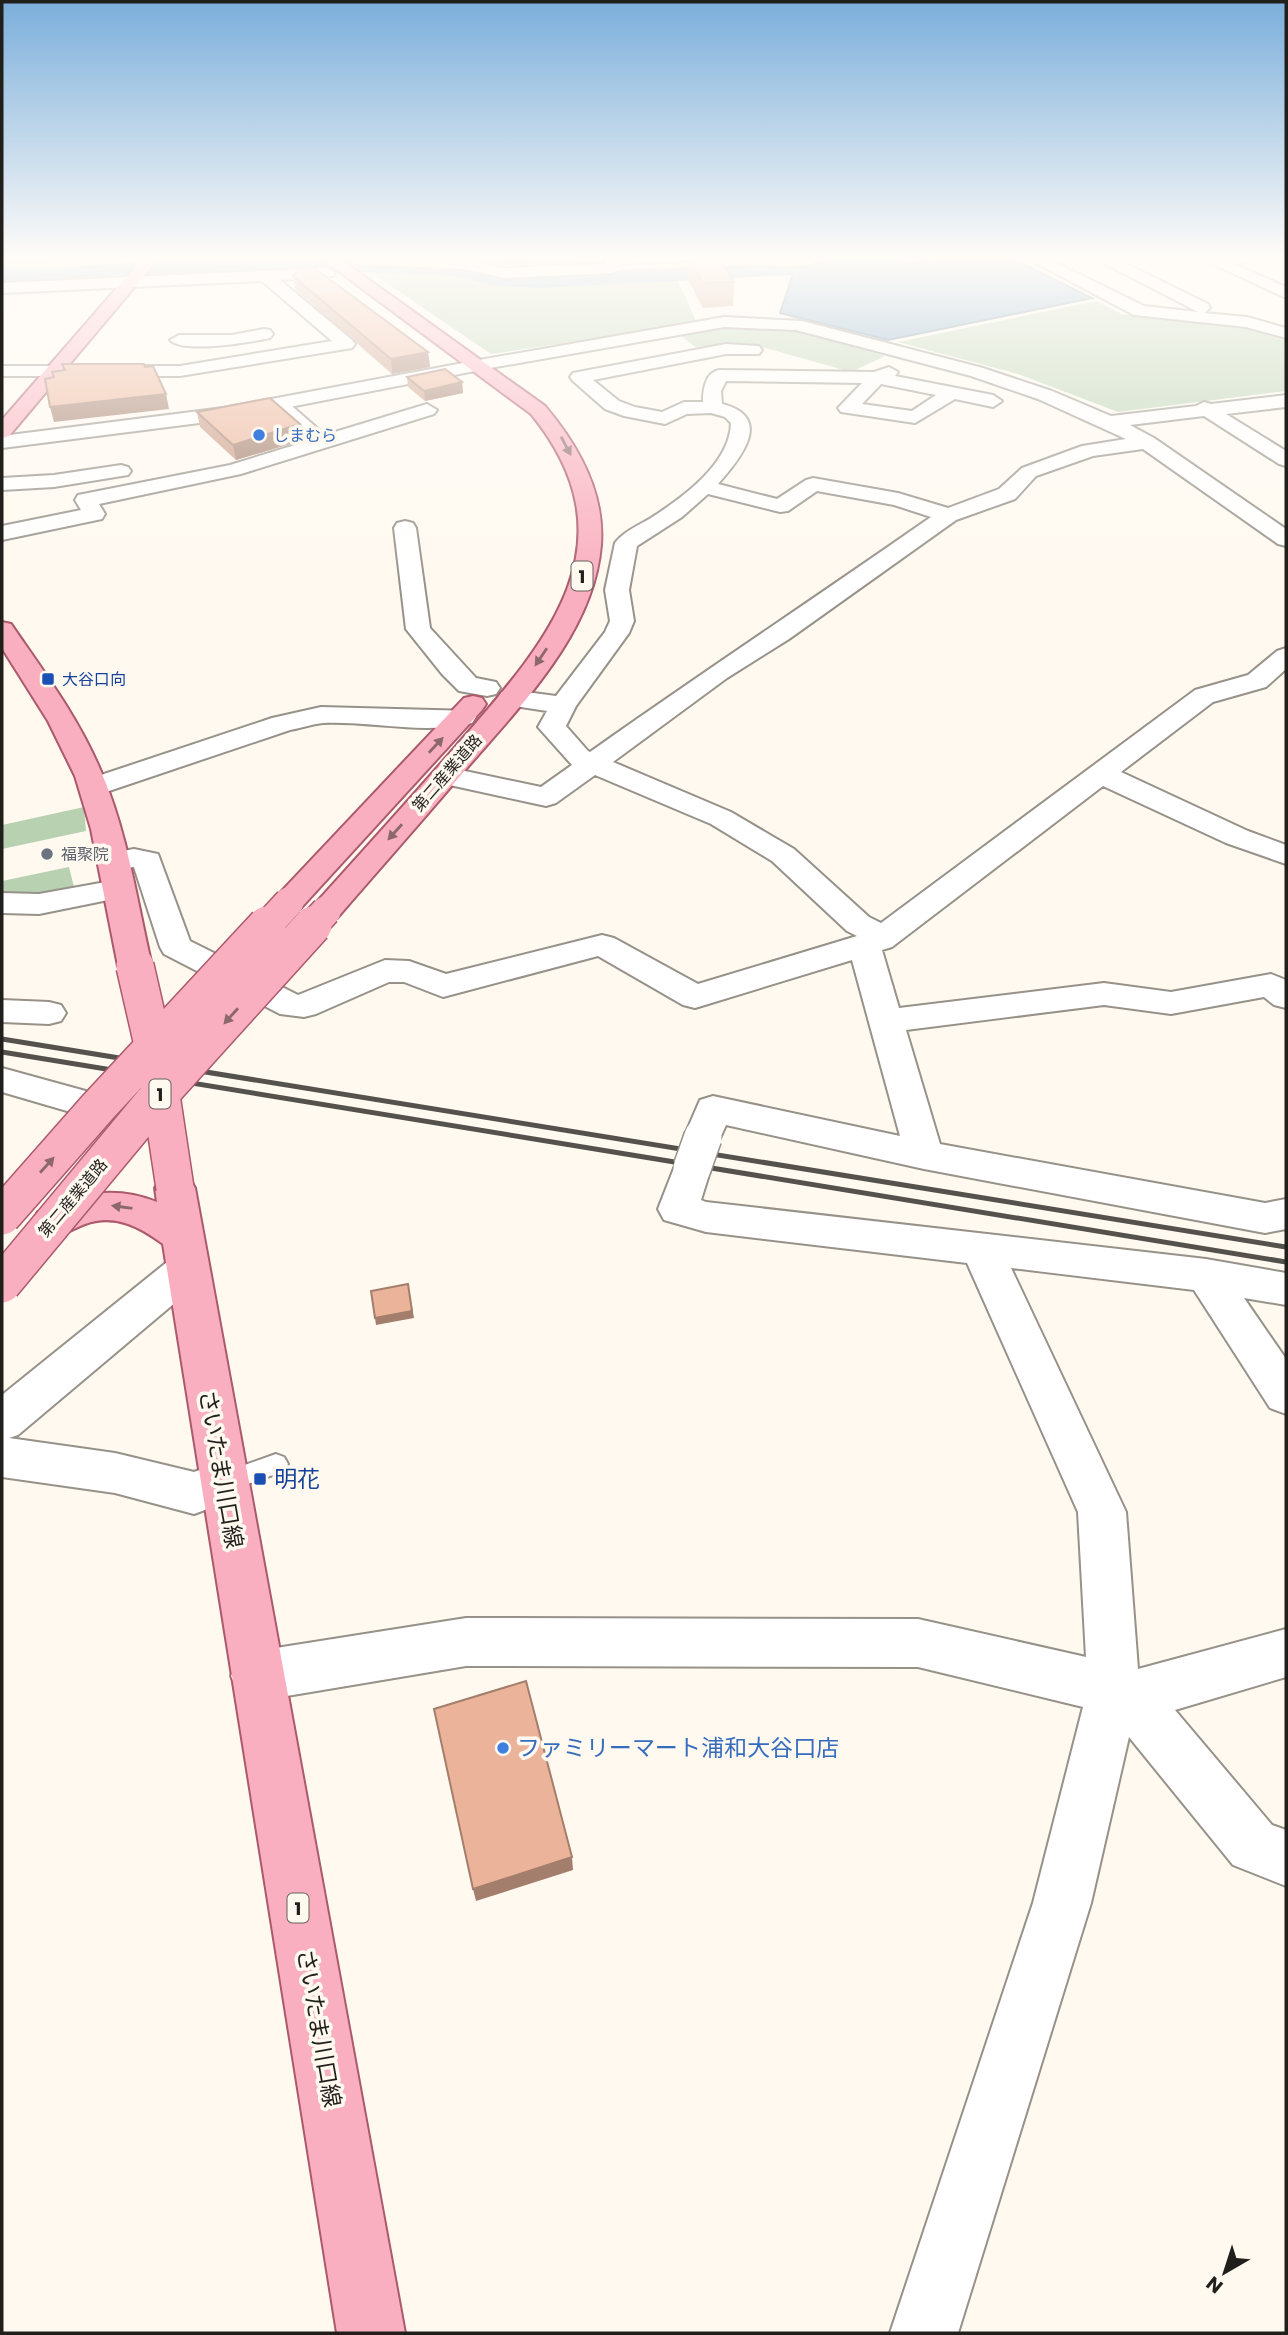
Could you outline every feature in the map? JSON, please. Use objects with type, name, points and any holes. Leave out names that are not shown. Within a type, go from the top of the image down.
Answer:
[{"type":"main road","name":"第二産業道路","points":[[470,368],[520,419],[544,452],[561,492]]},
{"type":"main road","name":"第二産業道路","points":[[2,1216],[98,1107],[462,717],[499,693],[539,661],[576,597],[587,560],[590,530],[588,505],[574,461],[559,433],[538,410],[471,368]]},
{"type":"main road","points":[[5,424],[55,370]]},
{"type":"main road","name":"さいたま川口線","points":[[2,629],[64,727],[93,787],[154,1049],[184,1253],[371,2333]]},
{"type":"main road","name":"第二産業道路","points":[[2,1284],[160,1094],[446,776],[499,693],[504,667]]},
{"type":"main road","points":[[52,1223],[85,1207],[103,1204],[128,1206],[147,1212],[184,1253]]},
{"type":"street","points":[[2,371],[160,371],[202,368]]},
{"type":"street","points":[[2,442],[154,424],[278,404],[464,368]]},
{"type":"street","points":[[627,368],[579,377],[611,405],[631,412],[665,418],[707,395],[719,375],[877,378],[1008,407]]},
{"type":"street","points":[[663,368],[677,376]]},
{"type":"street","points":[[811,368],[812,377]]},
{"type":"street","points":[[897,368],[877,378],[848,408],[915,417],[952,393]]},
{"type":"street","points":[[961,368],[1045,394],[1147,442],[1286,539]]},
{"type":"street","points":[[707,395],[741,421],[742,430],[731,455],[689,502],[626,543],[617,590],[622,621],[617,632],[563,705],[552,727],[578,757],[721,818],[783,855],[873,941],[886,1021],[924,1155]]},
{"type":"street","points":[[1109,422],[1205,408],[1286,401]]},
{"type":"street","points":[[278,404],[322,443]]},
{"type":"street","points":[[1205,408],[1286,460]]},
{"type":"street","points":[[2,533],[94,514],[86,500],[234,470],[427,410]]},
{"type":"street","points":[[446,776],[546,797],[718,673],[780,634],[948,515],[1007,494],[1029,472],[1080,443],[1147,442]]},
{"type":"street","points":[[213,453],[234,470]]},
{"type":"street","points":[[2,484],[82,478],[141,467]]},
{"type":"street","points":[[704,487],[780,506],[813,484],[898,499],[948,515]]},
{"type":"street","points":[[405,528],[418,629],[451,669],[468,684],[563,705]]},
{"type":"street","points":[[280,1034],[366,1001],[443,986],[602,944],[695,997],[873,941],[1204,696],[1257,681],[1286,656]]},
{"type":"street","points":[[93,787],[282,724],[321,715],[404,719],[462,717]]},
{"type":"street","points":[[1099,773],[1237,837],[1286,855]]},
{"type":"street","points":[[2,903],[39,904],[115,875],[134,858],[147,861],[176,947],[292,1006],[304,1006],[385,971],[409,972],[443,986]]},
{"type":"street","points":[[886,1021],[1104,994],[1171,1003],[1271,985],[1286,997]]},
{"type":"street","points":[[2,1011],[49,1013]]},
{"type":"street","points":[[4,1081],[98,1107]]},
{"type":"street","points":[[1286,1214],[1265,1218],[924,1155],[713,1109],[678,1209],[706,1217],[1206,1275],[1286,1289]]},
{"type":"street","points":[[924,2333],[1062,1903],[1122,1693],[1102,1512],[981,1248]]},
{"type":"street","points":[[2,1420],[184,1253]]},
{"type":"street","points":[[1206,1275],[1286,1395]]},
{"type":"street","points":[[2,1457],[115,1473],[194,1493],[224,1482]]},
{"type":"street","points":[[257,1676],[466,1642],[918,1643],[1122,1693],[1286,1653]]},
{"type":"street","points":[[1122,1693],[1253,1845],[1286,1858]]},
{"type":"lane","points":[[224,1482],[276,1464]]},
{"type":"green space","points":[[837,368],[860,368],[851,372]]},
{"type":"green space","points":[[995,368],[1286,368],[1286,391],[1118,412]]},
{"type":"green space","points":[[84,807],[86,831],[2,849],[2,825]]},
{"type":"green space","points":[[69,867],[74,887],[16,897],[2,896],[2,881]]},
{"type":"building","points":[[64,368],[154,368],[166,394],[50,407],[45,379],[54,377],[52,372],[65,370]]},
{"type":"building","points":[[445,369],[462,382],[424,391],[407,377]]},
{"type":"building","points":[[270,398],[300,424],[233,445],[197,412]]},
{"type":"building","points":[[408,1284],[412,1311],[375,1318],[371,1291]]},
{"type":"building","points":[[526,1681],[572,1857],[473,1889],[434,1709]]},
{"type":"railway","points":[[2,1039],[1286,1247]]},
{"type":"railway","points":[[2,1052],[1286,1262]]},
{"type":"place","name":"しまむら","points":[[259,435]]},
{"type":"place","name":"大谷口向","points":[[48,679]]},
{"type":"place","name":"福聚院","points":[[47,854]]},
{"type":"place","name":"明花","points":[[260,1479]]},
{"type":"place","name":"ファミリーマート浦和大谷口店","points":[[503,1748]]}]
